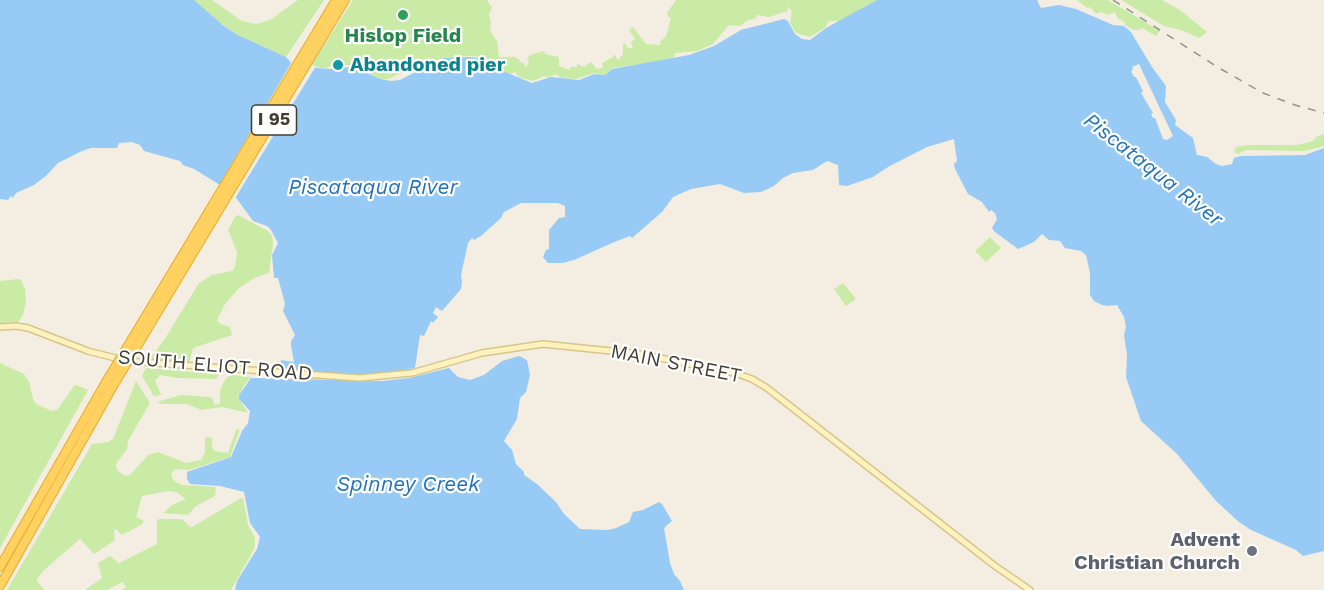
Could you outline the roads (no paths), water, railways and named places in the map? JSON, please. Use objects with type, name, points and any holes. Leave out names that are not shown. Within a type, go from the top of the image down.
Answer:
[{"type":"highway","name":"I 95","points":[[0,567],[71,443],[336,0]]},
{"type":"highway","name":"I 95","points":[[0,586],[124,369],[345,0]]},
{"type":"main road","name":"SOUTH ELIOT ROAD","points":[[0,327],[28,328],[88,351],[139,363],[363,379]]},
{"type":"main road","name":"MAIN STREET","points":[[363,379],[412,374],[482,353],[543,344],[640,354],[743,376],[766,388],[995,566],[1030,590]]},
{"type":"water","name":"Piscataqua River","points":[[0,0],[194,0],[236,34],[286,57],[294,66],[330,69],[352,67],[391,81],[400,80],[443,58],[469,57],[479,58],[493,67],[532,83],[551,77],[579,80],[594,74],[605,75],[612,69],[689,55],[714,46],[741,30],[784,19],[788,21],[795,34],[802,39],[810,40],[826,28],[877,0],[1037,0],[1041,8],[1059,5],[1076,9],[1113,25],[1124,26],[1131,32],[1166,86],[1165,102],[1176,120],[1175,125],[1193,138],[1197,155],[1207,157],[1222,166],[1232,164],[1234,158],[1241,156],[1305,155],[1324,148],[1324,551],[1303,556],[1296,550],[1251,530],[1239,522],[1217,502],[1177,454],[1141,421],[1126,377],[1124,317],[1117,305],[1102,305],[1094,301],[1090,295],[1090,273],[1086,255],[1081,251],[1065,248],[1060,241],[1049,240],[1042,234],[1034,242],[1018,249],[995,232],[992,228],[997,219],[995,213],[991,210],[989,212],[982,202],[968,194],[955,169],[954,164],[957,161],[954,139],[927,147],[873,177],[847,186],[839,185],[838,165],[827,161],[813,170],[793,173],[761,192],[744,193],[720,184],[691,189],[673,197],[662,212],[632,238],[630,236],[563,263],[548,263],[543,257],[549,249],[549,230],[559,218],[565,217],[565,206],[558,203],[521,203],[504,212],[501,218],[481,236],[474,240],[472,238],[468,243],[461,275],[461,289],[442,311],[436,307],[433,313],[438,317],[433,323],[431,321],[424,336],[420,335],[415,368],[362,375],[284,369],[280,366],[281,360],[294,362],[291,341],[295,335],[283,311],[285,304],[278,278],[274,278],[272,255],[278,243],[271,230],[253,221],[237,199],[225,188],[194,169],[183,165],[180,161],[144,151],[140,145],[132,142],[119,143],[117,148],[91,148],[82,151],[58,163],[47,175],[34,185],[16,193],[13,198],[11,196],[8,200],[0,199]]},
{"type":"water","name":"Spinney Creek","points":[[519,356],[527,360],[530,375],[526,392],[520,398],[517,419],[504,441],[512,450],[516,464],[524,475],[556,502],[564,514],[580,529],[616,528],[629,522],[633,512],[659,502],[662,504],[672,521],[664,528],[670,563],[684,590],[235,590],[237,581],[257,549],[260,537],[250,523],[244,492],[220,486],[190,484],[187,472],[231,457],[248,423],[250,411],[239,399],[239,395],[251,378],[382,381],[409,378],[449,368],[458,377],[470,380],[484,375],[502,361]]},
{"type":"railway","points":[[1113,0],[1219,68],[1263,93],[1324,113]]},
{"type":"place","name":"Hislop Field","points":[[403,15]]},
{"type":"place","name":"Abandoned pier","points":[[338,65]]},
{"type":"place","name":"Advent Christian Church","points":[[1252,551]]}]
